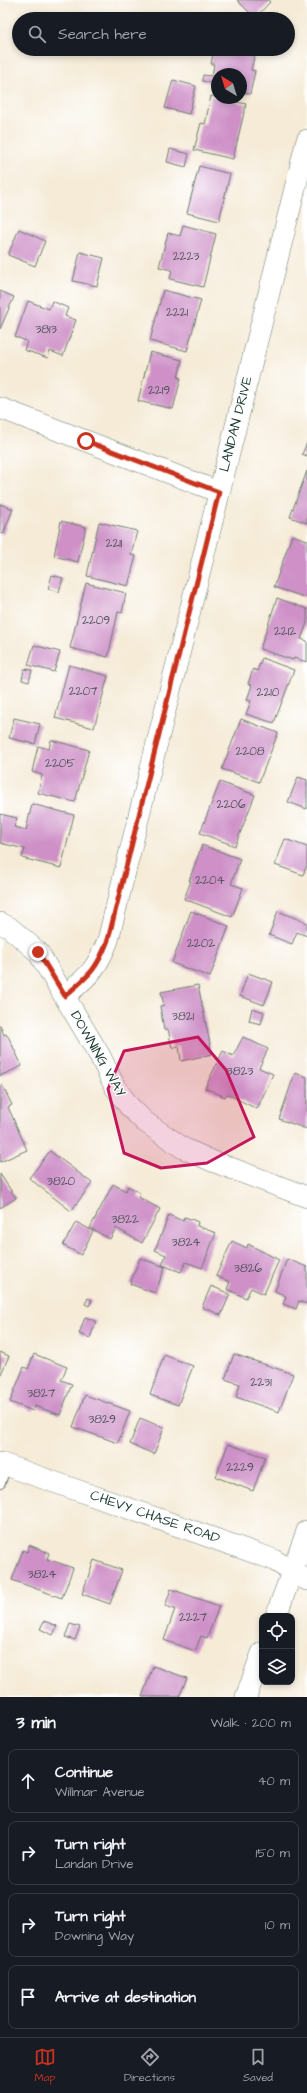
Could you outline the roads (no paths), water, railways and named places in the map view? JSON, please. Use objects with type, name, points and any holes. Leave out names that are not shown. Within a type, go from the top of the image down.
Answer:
[{"type":"street","name":"LANDAN DRIVE","points":[[65,996],[93,972],[101,958],[108,940],[307,140]]},
{"type":"street","points":[[0,408],[219,492]]},
{"type":"street","name":"DOWNING WAY","points":[[0,923],[10,928],[38,952],[100,1056],[115,1087],[129,1106],[145,1122],[190,1151],[307,1197]]},
{"type":"street","name":"CHEVY CHASE ROAD","points":[[2,1470],[272,1559],[300,1575]]},
{"type":"street","points":[[278,1613],[300,1575],[307,1531]]},
{"type":"street","points":[[246,1697],[259,1661]]}]
